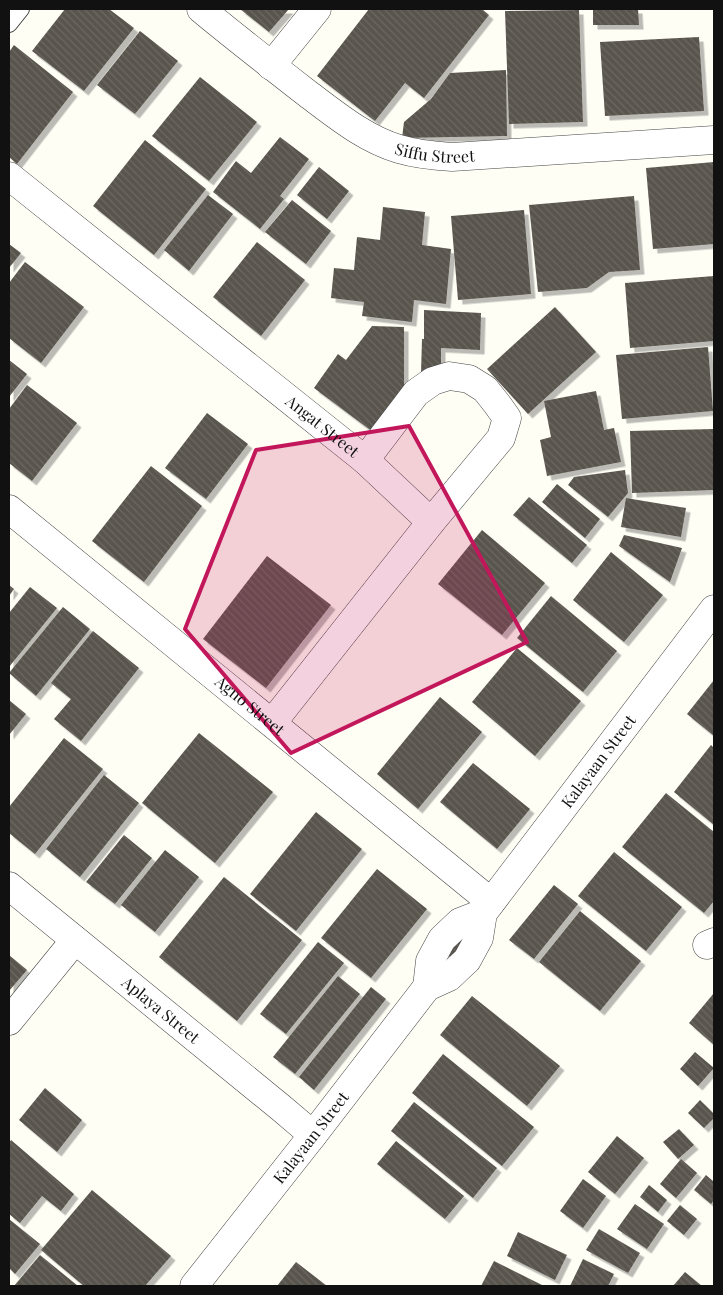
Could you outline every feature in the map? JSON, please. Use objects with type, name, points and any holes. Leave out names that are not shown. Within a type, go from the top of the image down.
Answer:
[{"type":"street","name":"Siffu Street","points":[[201,9],[271,66],[327,108],[365,135],[398,149],[425,155],[461,157],[714,140]]},
{"type":"street","points":[[271,66],[317,9]]},
{"type":"street","name":"Angat Street","points":[[9,176],[365,460],[431,522]]},
{"type":"street","points":[[272,723],[431,522],[501,438],[507,418],[485,389],[469,379],[449,376],[433,380],[416,393],[365,460]]},
{"type":"street","name":"Agno Street","points":[[9,509],[272,723],[487,908]]},
{"type":"street","name":"Kalayaan Street","points":[[194,1286],[427,987],[449,977],[467,960],[478,938],[487,908],[714,609]]},
{"type":"street","name":"Aplaya Street","points":[[9,886],[313,1135]]},
{"type":"street","points":[[9,1022],[75,940]]},
{"type":"lane","points":[[9,24],[21,9]]},
{"type":"highlighted area","points":[[409,426],[527,642],[291,753],[185,629],[256,450]]},
{"type":"building","points":[[65,9],[109,9],[134,28],[84,91],[32,51]]},
{"type":"building","points":[[240,9],[289,9],[269,32]]},
{"type":"building","points":[[369,9],[482,9],[489,15],[424,98],[405,83],[375,121],[317,76]]},
{"type":"building","points":[[593,9],[638,9],[639,25],[593,25]]},
{"type":"building","points":[[579,10],[583,122],[509,124],[505,11]]},
{"type":"building","points":[[140,31],[178,61],[135,114],[97,85]]},
{"type":"building","points":[[699,37],[704,111],[605,116],[600,42]]},
{"type":"building","points":[[14,45],[73,92],[17,164],[9,157],[9,52]]},
{"type":"building","points":[[506,70],[507,136],[402,138],[404,122],[431,99],[450,73]]},
{"type":"building","points":[[200,77],[257,122],[209,181],[152,136]]},
{"type":"building","points":[[280,137],[309,159],[280,196],[284,199],[260,229],[213,192],[236,161],[251,173]]},
{"type":"building","points":[[145,140],[206,189],[154,255],[93,206]]},
{"type":"building","points":[[714,162],[714,244],[653,249],[646,168]]},
{"type":"building","points":[[319,167],[349,191],[327,219],[297,195]]},
{"type":"building","points":[[208,195],[233,214],[189,271],[164,250]]},
{"type":"building","points":[[634,196],[640,270],[609,272],[587,288],[538,292],[529,205]]},
{"type":"building","points":[[292,200],[331,231],[306,264],[265,232]]},
{"type":"building","points":[[383,207],[425,212],[422,245],[451,249],[446,304],[414,300],[412,322],[362,316],[364,302],[331,298],[334,268],[354,270],[357,237],[380,240]]},
{"type":"building","points":[[524,210],[531,294],[458,300],[451,216]]},
{"type":"building","points":[[257,242],[305,280],[261,336],[213,297]]},
{"type":"building","points":[[9,244],[21,253],[9,268]]},
{"type":"building","points":[[25,262],[84,307],[41,363],[9,338],[9,283]]},
{"type":"building","points":[[714,276],[714,341],[630,348],[625,283]]},
{"type":"building","points":[[555,307],[596,352],[528,414],[487,369]]},
{"type":"building","points":[[424,310],[481,313],[480,350],[441,348],[441,373],[421,373]]},
{"type":"building","points":[[372,326],[404,327],[404,398],[377,435],[314,388],[338,354],[346,360]]},
{"type":"building","points":[[708,347],[713,411],[622,419],[616,355]]},
{"type":"building","points":[[9,360],[27,374],[9,397]]},
{"type":"building","points":[[27,385],[77,423],[32,481],[9,463],[9,409]]},
{"type":"building","points":[[596,391],[604,430],[614,428],[621,462],[547,476],[540,440],[551,437],[544,401]]},
{"type":"building","points":[[207,413],[248,444],[206,499],[165,468]]},
{"type":"building","points":[[714,429],[714,490],[632,493],[630,431]]},
{"type":"building","points":[[151,466],[202,506],[144,582],[92,541]]},
{"type":"building","points":[[625,470],[628,493],[608,517],[568,485],[574,477]]},
{"type":"building","points":[[557,484],[600,519],[585,538],[542,502]]},
{"type":"building","points":[[529,497],[587,545],[572,563],[513,515]]},
{"type":"building","points":[[626,498],[686,508],[681,537],[621,527]]},
{"type":"building","points":[[482,530],[545,583],[502,635],[438,584]]},
{"type":"building","points":[[624,535],[682,548],[670,582],[619,546]]},
{"type":"building","points":[[611,552],[663,595],[624,642],[573,600]]},
{"type":"building","points":[[267,556],[331,605],[266,688],[203,639]]},
{"type":"building","points":[[9,585],[14,589],[9,596]]},
{"type":"building","points":[[30,587],[57,608],[9,667],[9,613]]},
{"type":"building","points":[[551,596],[617,651],[583,692],[517,638]]},
{"type":"building","points":[[63,607],[90,629],[36,696],[9,673]]},
{"type":"building","points":[[93,631],[139,668],[81,741],[54,719],[71,699],[51,683]]},
{"type":"building","points":[[517,648],[581,701],[535,756],[472,702]]},
{"type":"building","points":[[714,680],[714,736],[687,714]]},
{"type":"building","points":[[440,697],[482,732],[418,809],[377,774]]},
{"type":"building","points":[[9,700],[26,714],[9,735]]},
{"type":"building","points":[[199,733],[273,792],[215,863],[142,803]]},
{"type":"building","points":[[64,738],[103,769],[35,854],[9,833],[9,807]]},
{"type":"building","points":[[711,745],[714,748],[714,825],[674,792]]},
{"type":"building","points":[[473,763],[530,809],[497,849],[440,802]]},
{"type":"building","points":[[104,775],[139,803],[80,877],[46,849]]},
{"type":"building","points":[[666,793],[714,832],[714,901],[704,913],[622,847]]},
{"type":"building","points":[[316,812],[362,849],[296,931],[250,894]]},
{"type":"building","points":[[124,835],[152,858],[115,904],[86,882]]},
{"type":"building","points":[[165,850],[199,877],[155,932],[121,905]]},
{"type":"building","points":[[614,852],[682,907],[646,951],[578,896]]},
{"type":"building","points":[[377,869],[427,909],[371,978],[321,938]]},
{"type":"building","points":[[224,877],[302,940],[237,1021],[159,957]]},
{"type":"building","points":[[554,885],[578,904],[534,959],[509,940]]},
{"type":"building","points":[[580,911],[641,961],[600,1011],[539,962]]},
{"type":"building","points":[[458,936],[467,942],[454,960],[445,953]]},
{"type":"building","points":[[318,942],[344,963],[286,1034],[260,1014]]},
{"type":"building","points":[[9,955],[27,970],[9,991]]},
{"type":"building","points":[[338,976],[360,994],[295,1074],[273,1057]]},
{"type":"building","points":[[371,987],[386,999],[314,1090],[299,1077]]},
{"type":"building","points":[[714,993],[714,1045],[689,1023]]},
{"type":"building","points":[[472,996],[560,1066],[527,1106],[440,1035]]},
{"type":"building","points":[[695,1052],[714,1068],[698,1086],[680,1069]]},
{"type":"building","points":[[443,1054],[534,1127],[502,1166],[412,1093]]},
{"type":"building","points":[[45,1088],[82,1120],[57,1152],[19,1120]]},
{"type":"building","points":[[700,1100],[714,1114],[714,1118],[704,1128],[688,1113]]},
{"type":"building","points":[[414,1102],[497,1168],[473,1198],[391,1131]]},
{"type":"building","points":[[679,1129],[694,1145],[678,1159],[663,1142]]},
{"type":"building","points":[[617,1136],[644,1158],[615,1194],[588,1172]]},
{"type":"building","points":[[11,1140],[74,1194],[61,1211],[42,1196],[20,1223],[9,1214],[9,1143]]},
{"type":"building","points":[[396,1141],[464,1196],[445,1219],[377,1164]]},
{"type":"building","points":[[681,1159],[697,1173],[676,1198],[660,1184]]},
{"type":"building","points":[[706,1175],[714,1182],[714,1200],[711,1204],[694,1190]]},
{"type":"building","points":[[583,1179],[606,1196],[583,1228],[560,1211]]},
{"type":"building","points":[[649,1185],[667,1200],[658,1212],[640,1197]]},
{"type":"building","points":[[92,1190],[171,1256],[145,1286],[84,1286],[41,1250]]},
{"type":"building","points":[[635,1204],[664,1224],[647,1249],[617,1229]]},
{"type":"building","points":[[680,1205],[697,1219],[684,1235],[667,1221]]},
{"type":"building","points":[[9,1219],[40,1244],[15,1274],[9,1268]]},
{"type":"building","points":[[599,1229],[640,1253],[628,1273],[586,1250]]},
{"type":"building","points":[[518,1232],[567,1255],[555,1280],[507,1256]]},
{"type":"building","points":[[40,1255],[78,1286],[14,1286]]},
{"type":"building","points":[[583,1259],[614,1274],[608,1286],[570,1286]]},
{"type":"building","points":[[494,1261],[544,1286],[481,1286]]},
{"type":"building","points":[[296,1262],[327,1286],[277,1286]]},
{"type":"building","points":[[685,1272],[702,1286],[673,1286]]}]
